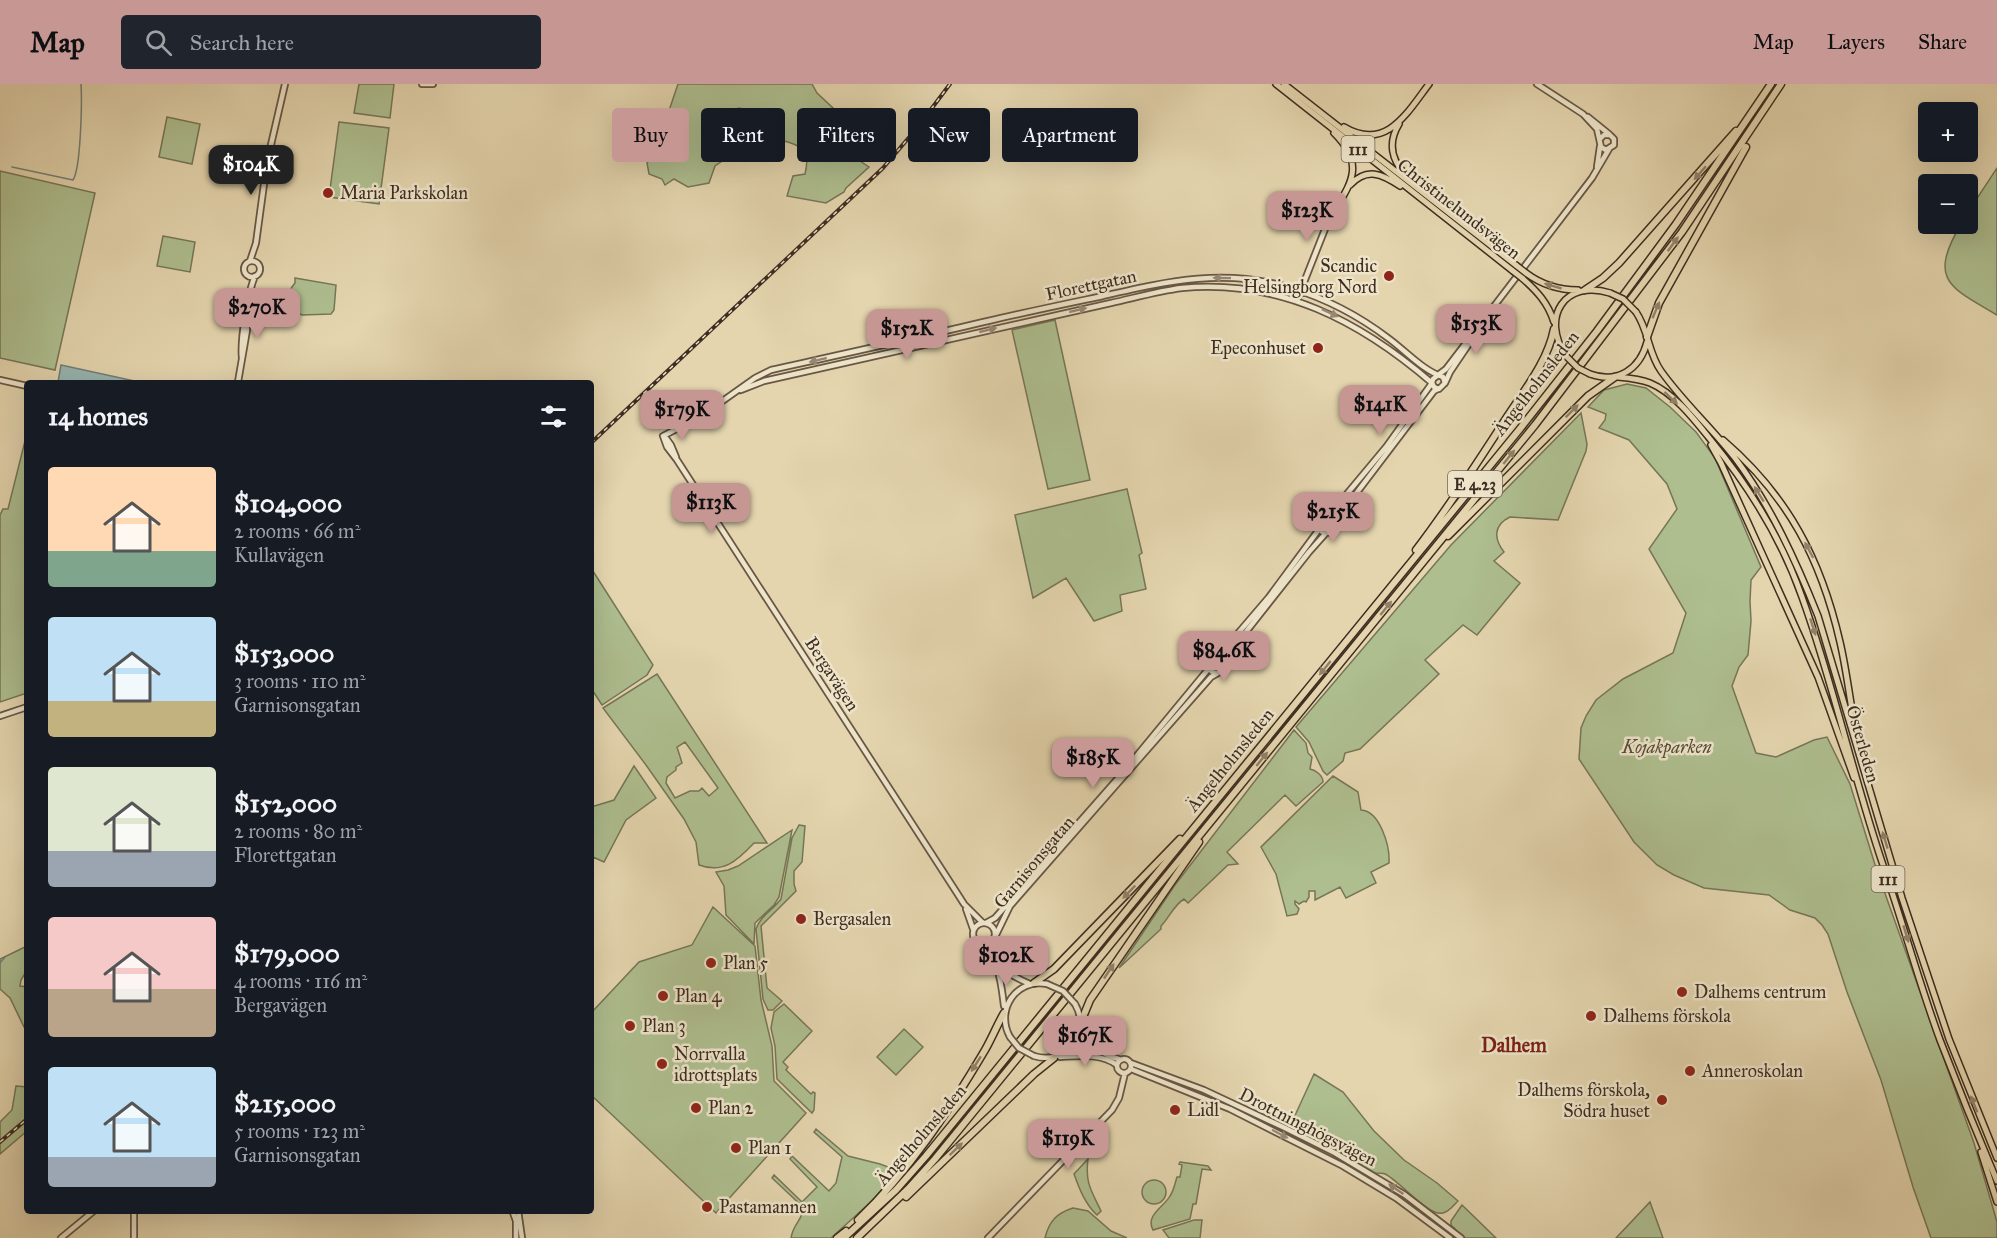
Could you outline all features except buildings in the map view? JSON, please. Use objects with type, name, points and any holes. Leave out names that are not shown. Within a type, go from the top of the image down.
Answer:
[{"type":"highway","name":"Ängelholmsleden","points":[[843,1238],[896,1190],[926,1156],[1511,440],[1597,331],[1676,224],[1771,84]]},
{"type":"highway","name":"Ängelholmsleden","points":[[857,1238],[908,1189],[935,1159],[1535,425],[1646,281],[1701,205],[1781,84]]},
{"type":"highway","points":[[1648,338],[1659,303],[1723,185],[1761,123],[1770,101]]},
{"type":"highway","points":[[1584,290],[1603,278],[1619,263],[1752,113]]},
{"type":"highway","points":[[1389,590],[1476,467],[1542,362],[1549,347],[1554,326]]},
{"type":"highway","points":[[1432,551],[1592,392],[1617,377]]},
{"type":"highway","points":[[1081,1023],[1090,1000],[1174,876],[1217,819],[1225,804]]},
{"type":"highway","points":[[1032,983],[1054,969],[1200,821]]},
{"type":"highway","points":[[837,1238],[877,1202],[912,1161],[985,1051],[1004,1012]]},
{"type":"highway","points":[[866,1230],[894,1208],[1025,1082],[1055,1058]]},
{"type":"main road","name":"Christinelundsvägen","points":[[1276,84],[1524,276],[1546,303],[1554,326]]},
{"type":"main road","name":"Christinelundsvägen","points":[[1284,84],[1429,196],[1515,269]]},
{"type":"main road","points":[[1304,99],[1347,129],[1362,135],[1376,136],[1385,133],[1403,117],[1429,84]]},
{"type":"main road","points":[[1316,115],[1350,153],[1353,170],[1347,188],[1327,224]]},
{"type":"main road","points":[[1403,117],[1392,138],[1393,154],[1401,169],[1429,196]]},
{"type":"main road","points":[[1347,188],[1363,175],[1377,175],[1395,183],[1440,213]]},
{"type":"main road","name":"Christinelundsvägen","points":[[1524,276],[1550,286],[1584,290]]},
{"type":"main road","points":[[1554,326],[1558,309],[1564,301],[1571,295],[1584,290]]},
{"type":"main road","name":"111","points":[[1584,290],[1610,292],[1623,299],[1636,312],[1648,338]]},
{"type":"main road","name":"111","points":[[1554,326],[1558,341],[1566,356],[1578,368],[1606,378],[1617,377]]},
{"type":"main road","points":[[1617,377],[1638,363],[1648,338]]},
{"type":"main road","name":"Österleden","points":[[1648,338],[1654,359],[1660,369],[1733,456],[1753,485],[1794,558],[1818,616],[1902,898],[1949,1039],[1997,1158]]},
{"type":"main road","name":"Österleden","points":[[1617,377],[1648,382],[1663,390],[1706,434],[1751,496],[1787,560],[1802,595],[1830,680],[1874,839],[1919,978],[1972,1122],[1997,1181]]},
{"type":"main road","points":[[1708,426],[1742,456],[1766,483],[1790,515],[1814,559],[1840,643],[1863,769]]},
{"type":"main road","points":[[1706,434],[1818,677],[1874,839]]},
{"type":"main road","points":[[1972,1122],[1997,1202]]},
{"type":"main road","points":[[1982,1122],[1997,1150]]},
{"type":"street","points":[[249,295],[244,267],[250,261],[256,243],[269,153],[285,84]]},
{"type":"street","points":[[422,84],[433,84]]},
{"type":"street","points":[[1537,84],[1592,118],[1610,135]]},
{"type":"street","points":[[1583,114],[1597,129],[1603,149],[1609,149]]},
{"type":"street","points":[[1600,142],[1604,135],[1610,135]]},
{"type":"street","name":"Garnisonsgatan","points":[[985,923],[995,918],[1106,792],[1210,668],[1211,662],[1269,597],[1320,528],[1321,522],[1326,519],[1386,447],[1433,379],[1446,369],[1596,170],[1614,142],[1610,135]]},
{"type":"street","name":"Garnisonsgatan","points":[[1596,170],[1600,142]]},
{"type":"street","points":[[1297,300],[1327,224]]},
{"type":"street","points":[[238,380],[249,295],[255,276],[260,270],[256,243]]},
{"type":"street","points":[[250,261],[258,264]]},
{"type":"street","points":[[247,275],[255,276]]},
{"type":"street","name":"Florettgatan","points":[[663,436],[700,417],[755,378],[771,370],[1191,278],[1245,279],[1300,291],[1356,316],[1438,376]]},
{"type":"street","name":"Florettgatan","points":[[736,392],[764,381],[1167,291],[1208,287],[1241,288],[1297,300],[1348,323],[1432,383]]},
{"type":"street","name":"Garnisonsgatan","points":[[994,938],[1010,906],[1211,677],[1218,673],[1227,656],[1309,552],[1326,533],[1332,530],[1333,524],[1434,392],[1445,383],[1485,316]]},
{"type":"street","points":[[1438,376],[1444,378],[1445,383]]},
{"type":"street","points":[[0,380],[24,385]]},
{"type":"street","points":[[1432,383],[1434,387],[1439,388]]},
{"type":"street","name":"Florettgatan","points":[[679,417],[721,401]]},
{"type":"street","points":[[672,431],[679,417],[690,421]]},
{"type":"street","name":"Bergavägen","points":[[663,436],[671,445],[677,460],[964,903],[973,930]]},
{"type":"street","points":[[1326,519],[1333,524]]},
{"type":"street","points":[[1320,528],[1326,533]]},
{"type":"street","points":[[1216,659],[1221,661],[1223,666]]},
{"type":"street","points":[[1210,668],[1213,672],[1218,673]]},
{"type":"street","points":[[0,716],[24,708]]},
{"type":"street","name":"Bergavägen","points":[[964,903],[985,923]]},
{"type":"street","points":[[988,1238],[1112,1110],[1119,1098],[1125,1073],[1131,1066],[1127,1059],[1120,1060],[1094,1048],[1088,1041],[1075,1004],[1063,991],[1047,984],[1032,983],[1010,975],[1003,967],[995,950],[994,929],[985,923],[977,925],[973,930],[973,939],[991,955],[999,972],[1005,1028],[1019,1048],[1034,1056],[1108,1059],[1125,1073]]},
{"type":"street","points":[[979,945],[987,945],[994,938]]},
{"type":"street","points":[[1004,1012],[1014,995],[1032,983]]},
{"type":"street","points":[[1055,1058],[1069,1050],[1075,1043],[1081,1023]]},
{"type":"street","points":[[1120,1060],[1118,1068],[1121,1089]]},
{"type":"street","name":"Drottninghögsvägen","points":[[1131,1066],[1230,1109],[1343,1166],[1396,1198],[1449,1238]]},
{"type":"street","name":"Drottninghögsvägen","points":[[1131,1066],[1204,1090],[1335,1153],[1405,1195],[1461,1238]]},
{"type":"street","points":[[61,1238],[90,1214]]},
{"type":"street","points":[[134,1238],[136,1214]]},
{"type":"street","points":[[513,1214],[519,1235]]},
{"type":"street","points":[[518,1214],[519,1235]]},
{"type":"green space","points":[[359,84],[394,84],[390,118],[354,113]]},
{"type":"green space","points":[[678,84],[812,84],[817,93],[833,108],[797,108],[797,146],[785,141],[785,108],[701,108],[701,162],[721,162],[715,166],[709,183],[688,187],[674,179],[665,185],[662,179],[649,174],[648,162],[689,162],[689,108],[670,108]]},
{"type":"green space","points":[[167,117],[200,124],[192,164],[159,157]]},
{"type":"green space","points":[[339,122],[389,128],[379,204],[329,197]]},
{"type":"green space","points":[[807,162],[862,162],[869,167],[844,192],[826,203],[787,196],[793,176],[805,174]]},
{"type":"green space","points":[[1997,168],[1997,315],[1956,289],[1945,270],[1946,258],[1956,234],[1978,234],[1978,197]]},
{"type":"green space","points":[[0,171],[95,193],[55,370],[0,358]]},
{"type":"green space","points":[[163,236],[195,242],[190,272],[157,266]]},
{"type":"green space","points":[[295,278],[336,285],[334,310],[331,314],[302,315],[294,311],[289,291],[295,283]]},
{"type":"green space","points":[[1055,320],[1090,480],[1048,489],[1012,330]]},
{"type":"green space","name":"Kojakparken","points":[[1627,384],[1646,388],[1670,407],[1696,432],[1715,458],[1761,567],[1751,580],[1748,655],[1739,667],[1732,686],[1756,753],[1776,757],[1814,740],[1827,737],[1850,784],[1877,871],[1974,1143],[1997,1222],[1997,1238],[1931,1238],[1881,1080],[1847,992],[1828,934],[1822,925],[1815,918],[1790,910],[1769,895],[1704,888],[1657,865],[1634,842],[1579,759],[1581,728],[1596,700],[1623,679],[1673,653],[1686,613],[1649,549],[1677,509],[1667,484],[1629,440],[1599,428],[1606,414],[1588,407],[1604,390]]},
{"type":"green space","points":[[1581,413],[1587,444],[1586,451],[1558,520],[1510,517],[1504,520],[1498,528],[1498,542],[1504,552],[1494,561],[1520,583],[1477,635],[1463,625],[1425,660],[1439,674],[1360,749],[1345,753],[1343,761],[1327,775],[1309,742],[1296,727],[1451,545]]},
{"type":"green space","points":[[24,445],[24,694],[0,702],[0,515],[3,509],[8,509]]},
{"type":"green space","points":[[1127,489],[1142,553],[1139,555],[1146,589],[1120,595],[1122,611],[1094,621],[1066,578],[1033,598],[1015,515]]},
{"type":"green space","points":[[594,573],[653,665],[647,675],[602,705],[594,693]]},
{"type":"green space","points":[[657,674],[767,843],[754,843],[742,855],[722,867],[699,865],[696,842],[684,819],[603,708]],"holes":[[[685,742],[718,788],[709,796],[702,788],[675,798],[666,783],[667,777],[682,763],[677,747]]]},
{"type":"green space","points":[[1294,730],[1306,743],[1308,753],[1312,757],[1310,769],[1320,775],[1323,782],[1296,806],[1285,795],[1227,852],[1238,864],[1228,865],[1188,903],[1184,899],[1180,902],[1161,929],[1119,968],[1175,885]]},
{"type":"green space","points":[[634,766],[656,798],[626,820],[604,862],[594,857],[594,806],[614,800]]},
{"type":"green space","points":[[1333,776],[1358,792],[1361,810],[1374,816],[1386,839],[1389,863],[1371,872],[1376,883],[1346,898],[1340,887],[1315,900],[1315,891],[1309,891],[1306,902],[1299,904],[1295,901],[1299,909],[1297,914],[1287,916],[1276,874],[1261,847]]},
{"type":"green space","points":[[799,825],[805,826],[802,862],[794,871],[796,891],[761,926],[767,988],[782,1001],[773,1010],[768,1010],[763,999],[756,929],[760,920],[781,899],[792,838]]},
{"type":"green space","points":[[792,830],[779,897],[755,923],[754,944],[726,915],[724,886],[716,872],[738,866]]},
{"type":"green space","name":"Norrvalla idrottsplats","points":[[713,907],[755,946],[761,1000],[772,1046],[774,1081],[806,1113],[716,1213],[594,1098],[594,1010],[639,962],[692,945]]},
{"type":"green space","points":[[24,947],[24,975],[20,986],[24,987],[24,1027],[10,998],[0,989],[0,959]]},
{"type":"green space","points":[[784,1004],[812,1031],[783,1062],[788,1067],[786,1070],[811,1094],[815,1093],[812,1113],[777,1079],[775,1046],[771,1028],[774,1012]]},
{"type":"green space","points":[[904,1029],[923,1047],[896,1075],[877,1057]]},
{"type":"green space","points":[[1314,1074],[1343,1092],[1374,1131],[1404,1160],[1458,1201],[1447,1211],[1437,1213],[1422,1204],[1385,1174],[1375,1173],[1295,1130],[1292,1122]]},
{"type":"green space","points":[[16,1086],[24,1087],[24,1134],[0,1154],[0,1122],[12,1110]]},
{"type":"green space","points":[[816,1129],[848,1156],[899,1171],[873,1200],[831,1238],[791,1238],[804,1208],[772,1178],[774,1175],[802,1202],[817,1187],[790,1159],[792,1156],[829,1191],[836,1183],[842,1157],[814,1132]]},
{"type":"green space","points":[[1088,1159],[1088,1180],[1101,1211],[1097,1215],[1086,1201],[1074,1174]]},
{"type":"green space","points":[[1180,1162],[1208,1166],[1211,1170],[1202,1169],[1196,1204],[1193,1204],[1190,1219],[1153,1230],[1151,1220],[1170,1196],[1177,1177],[1180,1177],[1182,1165],[1179,1164]]},
{"type":"green space","points":[[1154,1180],[1159,1181],[1165,1187],[1165,1197],[1159,1203],[1154,1204],[1149,1203],[1143,1197],[1142,1192],[1143,1187],[1149,1181]]},
{"type":"green space","points":[[1650,1202],[1663,1238],[1616,1238]]},
{"type":"green space","points":[[1462,1205],[1496,1238],[1464,1238],[1451,1225],[1451,1221]]},
{"type":"green space","points":[[1073,1208],[1088,1211],[1111,1231],[1127,1238],[1045,1238],[1054,1218]]},
{"type":"green space","points":[[1194,1220],[1202,1220],[1200,1238],[1169,1238],[1163,1230]]},
{"type":"water","points":[[61,365],[130,380],[58,380]]},
{"type":"waterway","points":[[12,167],[73,180],[78,162],[81,84]]},
{"type":"waterway","points":[[0,963],[5,957]]},
{"type":"railway","points":[[594,440],[883,168],[950,84]]},
{"type":"railway","points":[[0,1142],[24,1122]]},
{"type":"place","name":"Maria Parkskolan","points":[[328,193]]},
{"type":"place","name":"Scandic Helsingborg Nord","points":[[1389,276]]},
{"type":"place","name":"Epeconhuset","points":[[1318,348]]},
{"type":"place","name":"Bergasalen","points":[[801,919]]},
{"type":"place","name":"Plan 5","points":[[711,963]]},
{"type":"place","name":"Dalhems centrum","points":[[1682,992]]},
{"type":"place","name":"Plan 4","points":[[663,996]]},
{"type":"place","name":"Dalhems förskola","points":[[1591,1016]]},
{"type":"place","name":"Plan 3","points":[[630,1026]]},
{"type":"place","name":"Norrvalla idrottsplats","points":[[662,1064]]},
{"type":"place","name":"Anneroskolan","points":[[1690,1071]]},
{"type":"place","name":"Dalhems förskola, Södra huset","points":[[1662,1100]]},
{"type":"place","name":"Plan 2","points":[[696,1108]]},
{"type":"place","name":"Lidl","points":[[1175,1110]]},
{"type":"place","name":"Plan 1","points":[[736,1148]]},
{"type":"place","name":"Pastamannen","points":[[707,1207]]},
{"type":"district","name":"Dalhem","points":[[1514,1045]]}]
